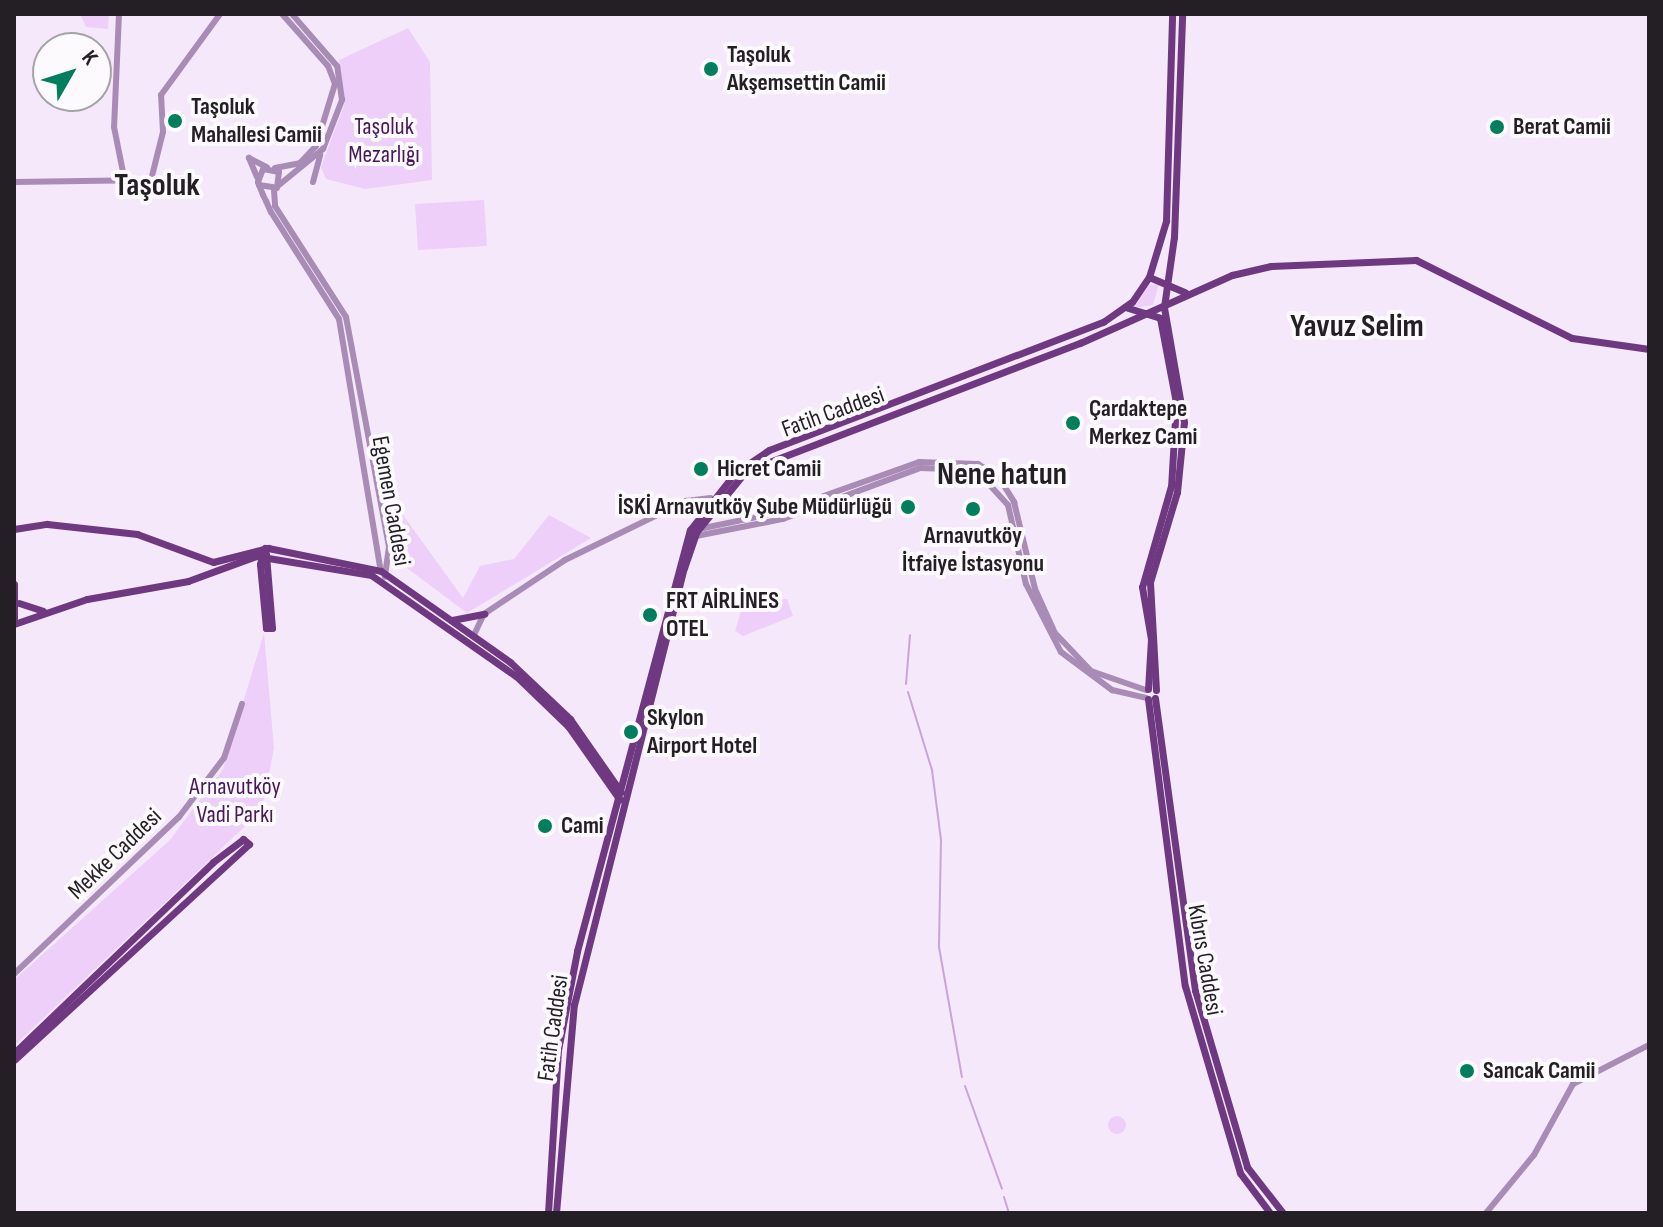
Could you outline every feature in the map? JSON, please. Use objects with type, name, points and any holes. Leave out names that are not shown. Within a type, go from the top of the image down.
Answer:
[{"type":"main road","name":"Fatih Caddesi","points":[[556,1213],[573,1012],[621,797],[692,534],[711,498],[735,473],[779,445],[1125,307],[1149,277],[1166,221],[1172,14]]},
{"type":"main road","points":[[1182,14],[1168,283],[1164,302],[1184,413],[1177,492],[1149,585],[1150,694],[1195,990],[1247,1167],[1283,1213]]},
{"type":"main road","name":"Fatih Caddesi","points":[[692,534],[739,478],[774,455],[1148,315],[1164,302],[1262,267],[1416,260],[1572,338],[1649,349]]},
{"type":"main road","points":[[1149,277],[1191,292]]},
{"type":"main road","points":[[1125,307],[1148,315]]},
{"type":"main road","name":"Kıbrıs Caddesi","points":[[1148,315],[1160,318],[1176,416],[1170,493],[1142,587],[1151,639],[1150,694],[1185,986],[1240,1173],[1270,1213]]},
{"type":"main road","points":[[16,530],[137,534],[191,554],[222,561],[264,553],[384,575],[474,635],[570,719],[621,797],[564,1010],[548,1213]]},
{"type":"main road","points":[[14,624],[50,610],[197,578],[264,553]]},
{"type":"main road","points":[[264,553],[269,628]]},
{"type":"main road","points":[[191,554],[203,567],[197,578]]},
{"type":"main road","points":[[384,575],[529,688],[572,732],[621,797]]},
{"type":"main road","points":[[14,584],[19,603],[14,618]]},
{"type":"main road","points":[[19,603],[50,610]]},
{"type":"main road","points":[[452,620],[484,614]]},
{"type":"main road","points":[[14,1060],[246,842]]},
{"type":"main road","points":[[14,1053],[100,980]]},
{"type":"street","points":[[119,14],[114,127],[125,182]]},
{"type":"street","points":[[14,182],[151,180],[163,132],[161,95],[220,14]]},
{"type":"street","points":[[258,182],[249,158],[270,168],[290,168],[312,151],[334,92],[328,66],[282,14]]},
{"type":"street","points":[[292,14],[340,73],[342,100],[313,182]]},
{"type":"street","points":[[258,182],[277,188],[323,149]]},
{"type":"street","points":[[258,182],[270,168]]},
{"type":"street","name":"Egemen Caddesi","points":[[270,168],[277,188],[275,206],[346,317],[389,547],[384,575]]},
{"type":"street","name":"Egemen Caddesi","points":[[258,182],[339,319],[384,575]]},
{"type":"street","points":[[692,534],[783,519],[911,467],[950,459],[993,471],[1014,502],[1035,589],[1055,633],[1091,671],[1150,694]]},
{"type":"street","points":[[474,635],[484,614],[565,560],[686,501],[711,498]]},
{"type":"street","name":"Mekke Caddesi","points":[[14,974],[179,817],[224,758],[242,704]]},
{"type":"street","points":[[1486,1213],[1534,1155],[1573,1084],[1649,1045]]},
{"type":"green space","points":[[80,14],[109,14],[108,29],[86,27]]},
{"type":"green space","name":"Taşoluk Mezarlığı","points":[[408,28],[430,62],[432,180],[365,189],[326,179],[321,167],[345,103],[339,60]]},
{"type":"green space","points":[[484,200],[487,246],[418,250],[415,204]]},
{"type":"green space","points":[[1159,284],[1153,305],[1134,308],[1149,285]]},
{"type":"green space","points":[[400,511],[463,598],[480,566],[514,559],[549,515],[591,538],[467,613],[399,562],[389,514]]},
{"type":"green space","points":[[787,599],[793,616],[743,636],[735,631],[744,601]]},
{"type":"green space","name":"Arnavutköy Vadi Parkı","points":[[264,633],[274,748],[262,810],[14,1046],[14,980],[170,840],[223,769]]},
{"type":"green space","points":[[1117,1116],[1126,1125],[1117,1134],[1108,1125]]},
{"type":"waterway","points":[[906,684],[910,635]]},
{"type":"waterway","points":[[908,692],[932,770],[941,840],[939,947],[962,1077]]},
{"type":"waterway","points":[[965,1086],[1002,1189]]},
{"type":"waterway","points":[[1004,1197],[1009,1213]]},
{"type":"place","name":"Taşoluk Akşemsettin Camii","points":[[711,69]]},
{"type":"place","name":"Taşoluk Mahallesi Camii","points":[[175,121]]},
{"type":"place","name":"Berat Camii","points":[[1497,127]]},
{"type":"place","name":"Çardaktepe Merkez Cami","points":[[1073,423]]},
{"type":"place","name":"Hicret Camii","points":[[701,469]]},
{"type":"place","name":"İSKİ Arnavutköy Şube Müdürlüğü","points":[[908,507]]},
{"type":"place","name":"Arnavutköy İtfaiye İstasyonu","points":[[973,509]]},
{"type":"place","name":"FRT AİRLİNES OTEL","points":[[650,615]]},
{"type":"place","name":"Skylon Airport Hotel","points":[[631,732]]},
{"type":"place","name":"Cami","points":[[545,826]]},
{"type":"place","name":"Sancak Camii","points":[[1467,1071]]},
{"type":"district","name":"Taşoluk","points":[[157,186]]},
{"type":"district","name":"Yavuz Selim","points":[[1357,327]]},
{"type":"district","name":"Nene hatun","points":[[1002,475]]}]
